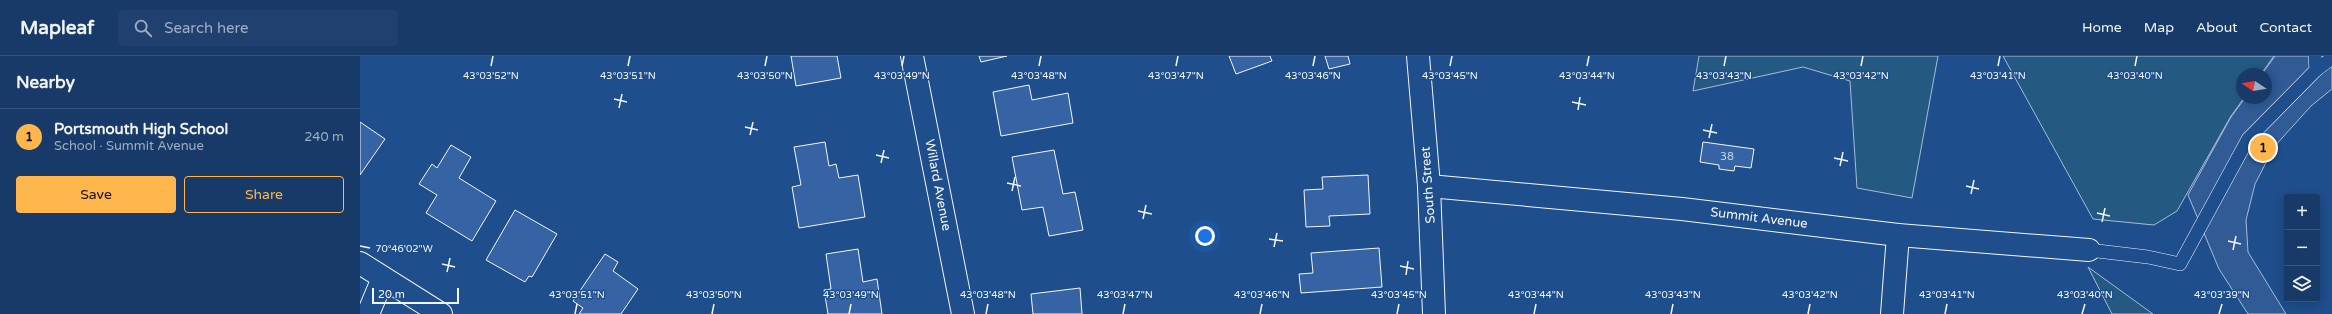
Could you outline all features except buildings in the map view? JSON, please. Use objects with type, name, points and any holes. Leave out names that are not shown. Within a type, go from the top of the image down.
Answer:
[{"type":"street","name":"Willard Avenue","points":[[912,56],[964,314]]},
{"type":"street","name":"South Street","points":[[1418,56],[1429,186],[1434,314]]},
{"type":"street","name":"Summit Avenue","points":[[1429,186],[1682,209],[1898,235],[2089,250]]},
{"type":"street","points":[[1892,314],[1898,235]]},
{"type":"street","points":[[360,263],[441,314]]},
{"type":"street","points":[[368,314],[383,278]]},
{"type":"lane","points":[[2315,56],[2316,70]]},
{"type":"lane","points":[[2089,250],[2148,257],[2180,264],[2248,139],[2316,70],[2332,58]]},
{"type":"shaded area","points":[[1699,56],[1938,56],[1912,198],[1857,188],[1850,81],[1803,67],[1693,91]]},
{"type":"shaded area","points":[[2003,56],[2274,56],[2265,68],[2236,68],[2236,104],[2240,104],[2231,116],[2177,211],[2154,225],[2093,219]]},
{"type":"shaded area","points":[[2275,56],[2332,56],[2332,89],[2311,106],[2274,147],[2255,184],[2246,220],[2248,252],[2286,314],[2248,314],[2219,269],[2188,195],[2231,117],[2241,104],[2272,104],[2272,68],[2266,68]]},
{"type":"shaded area","points":[[2088,267],[2153,314],[2112,314]]},
{"type":"place","name":"Portsmouth High School","points":[[2263,148]]}]
